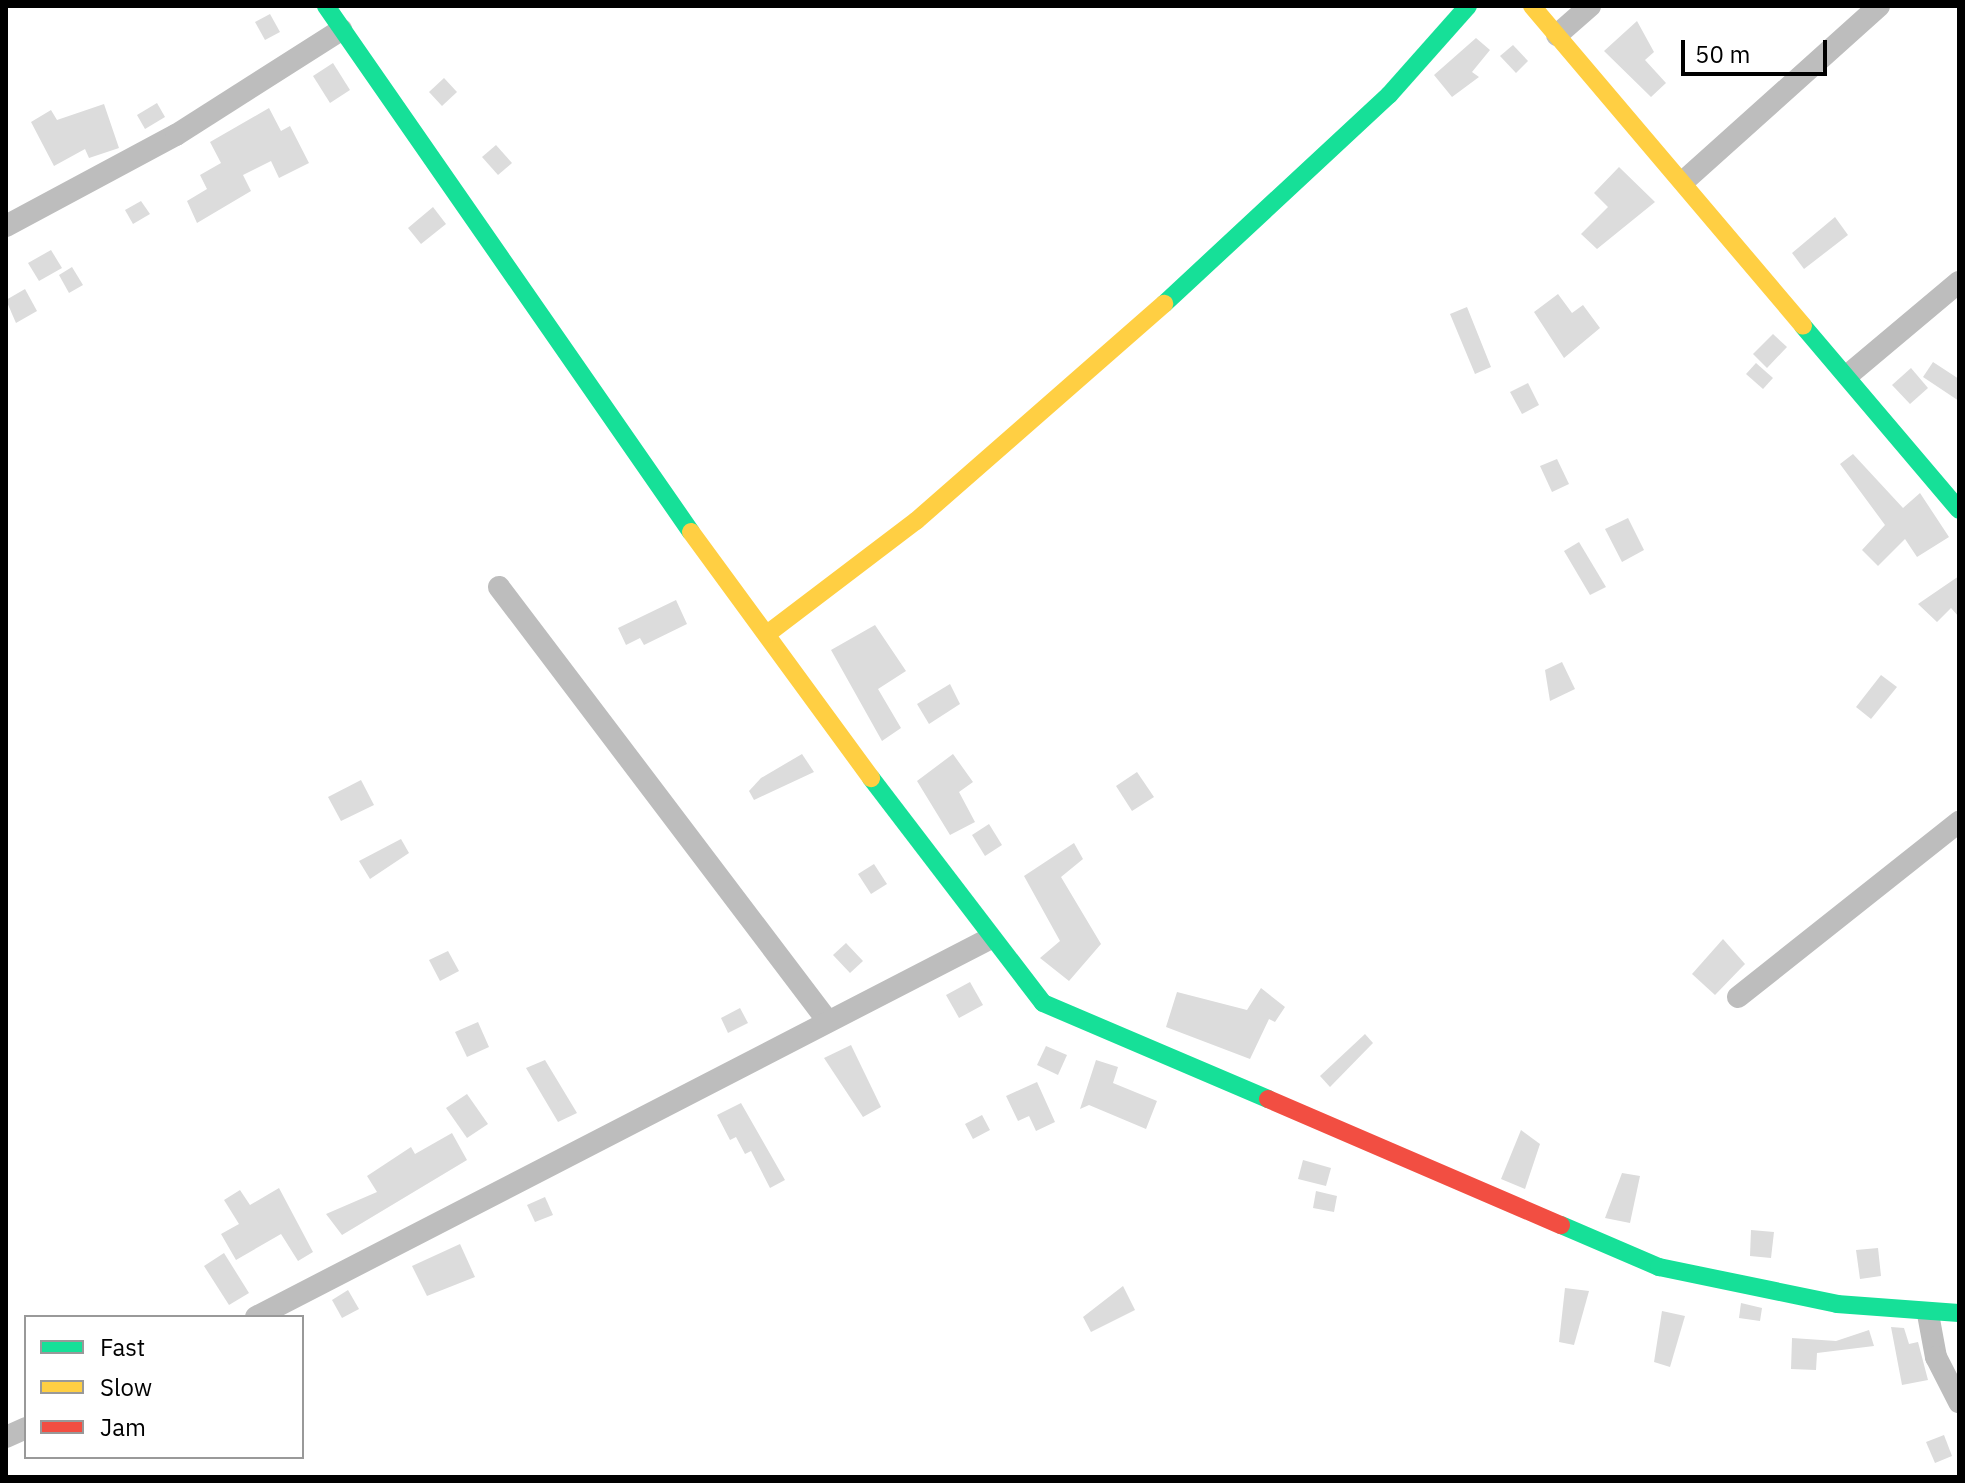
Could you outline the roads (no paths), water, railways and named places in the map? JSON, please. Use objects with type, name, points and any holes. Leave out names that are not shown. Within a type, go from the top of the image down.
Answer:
[{"type":"street","points":[[326,6],[581,382],[989,939],[1043,1003],[1076,1021],[1559,1228],[1659,1267],[1837,1304],[1928,1314],[1959,1313]]},
{"type":"street","points":[[767,634],[916,521],[1229,247],[1389,95],[1468,6]]},
{"type":"street","points":[[1532,6],[1684,181],[1959,510]]},
{"type":"street","points":[[1557,35],[1590,6]]},
{"type":"street","points":[[1684,181],[1879,6]]},
{"type":"street","points":[[7,223],[176,135],[341,30]]},
{"type":"street","points":[[1848,375],[1959,282]]},
{"type":"street","points":[[499,587],[827,1020]]},
{"type":"street","points":[[1738,997],[1959,822]]},
{"type":"street","points":[[260,1315],[989,939]]},
{"type":"street","points":[[1928,1314],[1936,1357],[1959,1402]]}]
